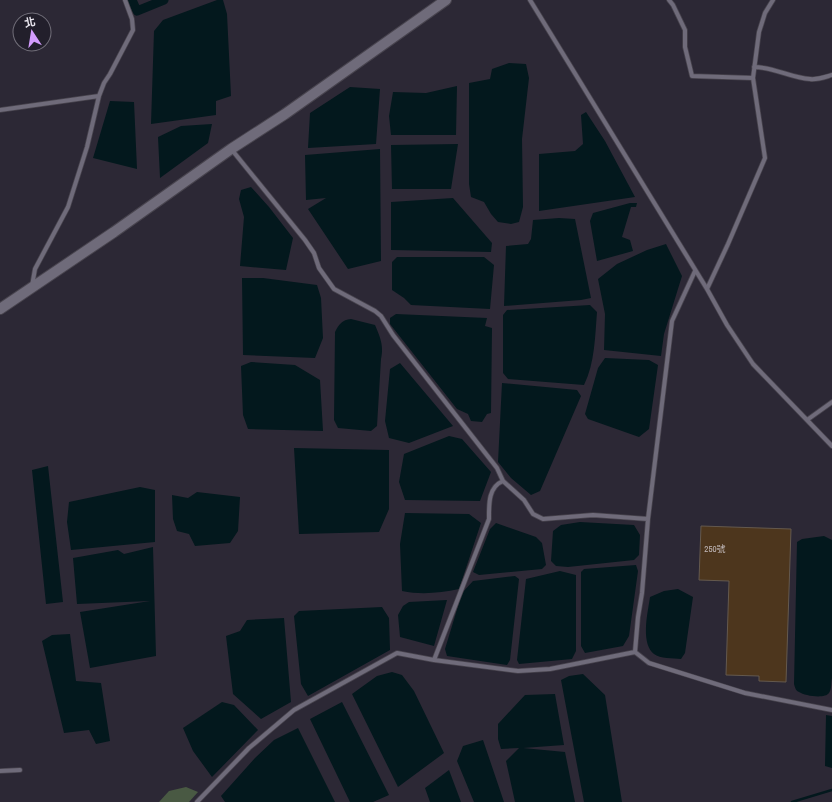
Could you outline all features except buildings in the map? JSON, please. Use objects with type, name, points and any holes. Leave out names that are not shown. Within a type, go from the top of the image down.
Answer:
[{"type":"street","points":[[0,308],[32,288],[231,149],[285,114],[446,0]]},
{"type":"lane","points":[[32,288],[35,269],[68,207],[87,147],[99,96],[104,83],[133,30],[132,19],[124,0]]},
{"type":"lane","points":[[530,0],[707,289],[727,325],[753,364],[832,446]]},
{"type":"lane","points":[[669,0],[685,30],[685,47],[692,76],[753,78]]},
{"type":"lane","points":[[707,289],[765,158],[753,78],[759,32],[765,13],[773,0]]},
{"type":"lane","points":[[754,67],[764,67],[810,79],[832,75]]},
{"type":"lane","points":[[0,110],[99,96]]},
{"type":"lane","points":[[231,149],[305,240],[314,253],[320,268],[334,289],[375,311],[381,316],[393,335],[497,468],[504,481],[524,500],[533,514],[543,519],[593,514],[648,519]]},
{"type":"lane","points":[[635,652],[642,593],[648,519],[672,321],[695,271]]},
{"type":"lane","points":[[807,420],[832,402]]},
{"type":"lane","points":[[434,660],[489,519],[489,502],[494,487],[504,481]]},
{"type":"lane","points":[[197,802],[249,748],[294,710],[397,653],[434,660],[518,671],[550,669],[635,652],[649,663],[745,693],[832,710]]},
{"type":"lane","points":[[0,771],[20,770]]},
{"type":"green space","points":[[186,787],[198,792],[189,802],[159,802],[169,791]]},
{"type":"water","points":[[217,0],[223,0],[227,14],[231,96],[216,101],[216,115],[151,124],[154,31],[163,20]]},
{"type":"water","points":[[509,63],[526,64],[529,78],[522,139],[523,207],[519,222],[511,224],[498,222],[484,202],[471,197],[469,184],[469,83],[490,79],[492,69]]},
{"type":"water","points":[[457,86],[456,135],[391,135],[389,116],[393,92],[426,93]]},
{"type":"water","points":[[350,87],[380,89],[376,144],[308,148],[310,113]]},
{"type":"water","points":[[110,101],[134,102],[137,169],[93,158]]},
{"type":"water","points":[[586,112],[605,141],[635,197],[539,211],[539,154],[575,151],[583,144],[581,115]]},
{"type":"water","points":[[212,124],[208,143],[160,178],[158,137],[181,126]]},
{"type":"water","points":[[458,144],[451,189],[392,189],[391,145]]},
{"type":"water","points":[[380,149],[381,261],[348,269],[308,209],[326,198],[306,200],[305,155]]},
{"type":"water","points":[[251,187],[293,238],[286,270],[240,266],[244,217],[239,199],[241,190]]},
{"type":"water","points":[[453,198],[492,243],[491,252],[391,250],[391,202]]},
{"type":"water","points":[[630,203],[637,203],[636,207],[631,207],[622,237],[630,240],[633,251],[597,261],[590,221],[593,213]]},
{"type":"water","points":[[559,218],[575,219],[591,298],[504,306],[506,246],[528,244],[531,239],[533,220]]},
{"type":"water","points":[[666,244],[682,276],[664,334],[661,356],[604,350],[605,314],[598,279],[617,264],[647,250]]},
{"type":"water","points":[[397,257],[484,257],[494,265],[490,309],[411,305],[392,290],[392,262]]},
{"type":"water","points":[[242,278],[263,278],[317,285],[321,298],[323,338],[315,358],[243,355]]},
{"type":"water","points":[[590,305],[597,312],[596,330],[592,359],[588,377],[584,385],[508,379],[503,373],[503,315],[507,310]]},
{"type":"water","points":[[396,314],[487,318],[485,326],[492,328],[491,413],[487,414],[482,422],[471,421],[468,414],[457,409],[390,324],[390,318]]},
{"type":"water","points":[[351,319],[375,325],[382,345],[377,426],[371,431],[338,428],[334,420],[335,332],[341,323],[345,320]]},
{"type":"water","points":[[605,358],[649,360],[658,365],[649,429],[639,437],[588,419],[585,414],[598,368]]},
{"type":"water","points":[[251,362],[295,365],[320,380],[323,431],[248,429],[243,415],[241,366]]},
{"type":"water","points":[[400,363],[453,426],[409,443],[389,438],[385,421],[390,369]]},
{"type":"water","points":[[502,383],[577,390],[581,396],[540,491],[531,495],[511,478],[498,462]]},
{"type":"water","points":[[449,436],[462,439],[491,472],[480,501],[405,500],[399,482],[404,454]]},
{"type":"water","points":[[294,448],[389,450],[389,509],[379,532],[299,534]]},
{"type":"water","points":[[48,466],[63,602],[46,604],[32,470]]},
{"type":"water","points":[[140,487],[155,490],[155,542],[71,550],[67,522],[69,502]]},
{"type":"water","points":[[197,492],[240,497],[238,531],[230,543],[195,546],[189,534],[177,531],[173,519],[172,495],[188,498]]},
{"type":"water","points":[[405,513],[469,514],[481,523],[459,589],[430,593],[402,591],[400,544]]},
{"type":"water","points":[[580,522],[634,525],[640,535],[639,555],[634,560],[568,567],[556,566],[551,561],[553,531],[561,525]]},
{"type":"water","points":[[496,523],[536,537],[542,543],[546,565],[542,569],[479,575],[473,572],[490,529]]},
{"type":"water","points":[[824,536],[832,540],[832,678],[829,693],[823,696],[815,696],[798,692],[794,684],[797,542],[802,539]]},
{"type":"water","points":[[153,547],[156,656],[90,668],[80,612],[150,601],[77,604],[73,558],[118,550],[124,554]]},
{"type":"water","points":[[636,565],[638,571],[629,636],[623,646],[585,653],[581,646],[581,572],[584,569]]},
{"type":"water","points":[[560,571],[576,575],[576,651],[572,659],[519,664],[517,660],[526,579]]},
{"type":"water","points":[[515,576],[519,579],[510,660],[507,665],[447,656],[445,649],[462,593],[473,581]]},
{"type":"water","points":[[678,589],[693,597],[685,653],[681,659],[660,657],[654,654],[647,643],[646,627],[650,597],[664,591]]},
{"type":"water","points":[[447,600],[434,646],[400,637],[398,615],[403,606],[409,602]]},
{"type":"water","points":[[382,607],[389,618],[390,650],[308,696],[301,684],[294,616],[299,611]]},
{"type":"water","points":[[284,618],[291,702],[261,719],[233,694],[226,636],[240,631],[247,620]]},
{"type":"water","points":[[70,634],[76,681],[101,683],[110,741],[96,744],[89,730],[64,733],[42,641],[52,635]]},
{"type":"water","points":[[392,672],[402,675],[414,691],[444,753],[398,787],[352,694],[377,676]]},
{"type":"water","points":[[583,674],[605,695],[622,802],[584,802],[561,680],[569,676]]},
{"type":"water","points":[[555,694],[564,745],[523,748],[565,752],[575,802],[515,802],[506,761],[519,748],[501,749],[498,739],[498,724],[525,695]]},
{"type":"water","points":[[222,702],[234,705],[258,730],[212,777],[193,751],[183,728]]},
{"type":"water","points":[[342,702],[389,795],[373,802],[350,802],[310,719]]},
{"type":"water","points":[[826,715],[832,716],[832,768],[825,766]]},
{"type":"water","points":[[298,728],[335,802],[225,802],[221,796],[255,758],[274,740]]},
{"type":"water","points":[[483,740],[504,802],[474,802],[457,761],[463,746]]},
{"type":"water","points":[[449,770],[461,802],[430,802],[425,788]]},
{"type":"waterway","points":[[132,0],[137,11],[164,0]]},
{"type":"waterway","points":[[792,802],[832,790]]}]
